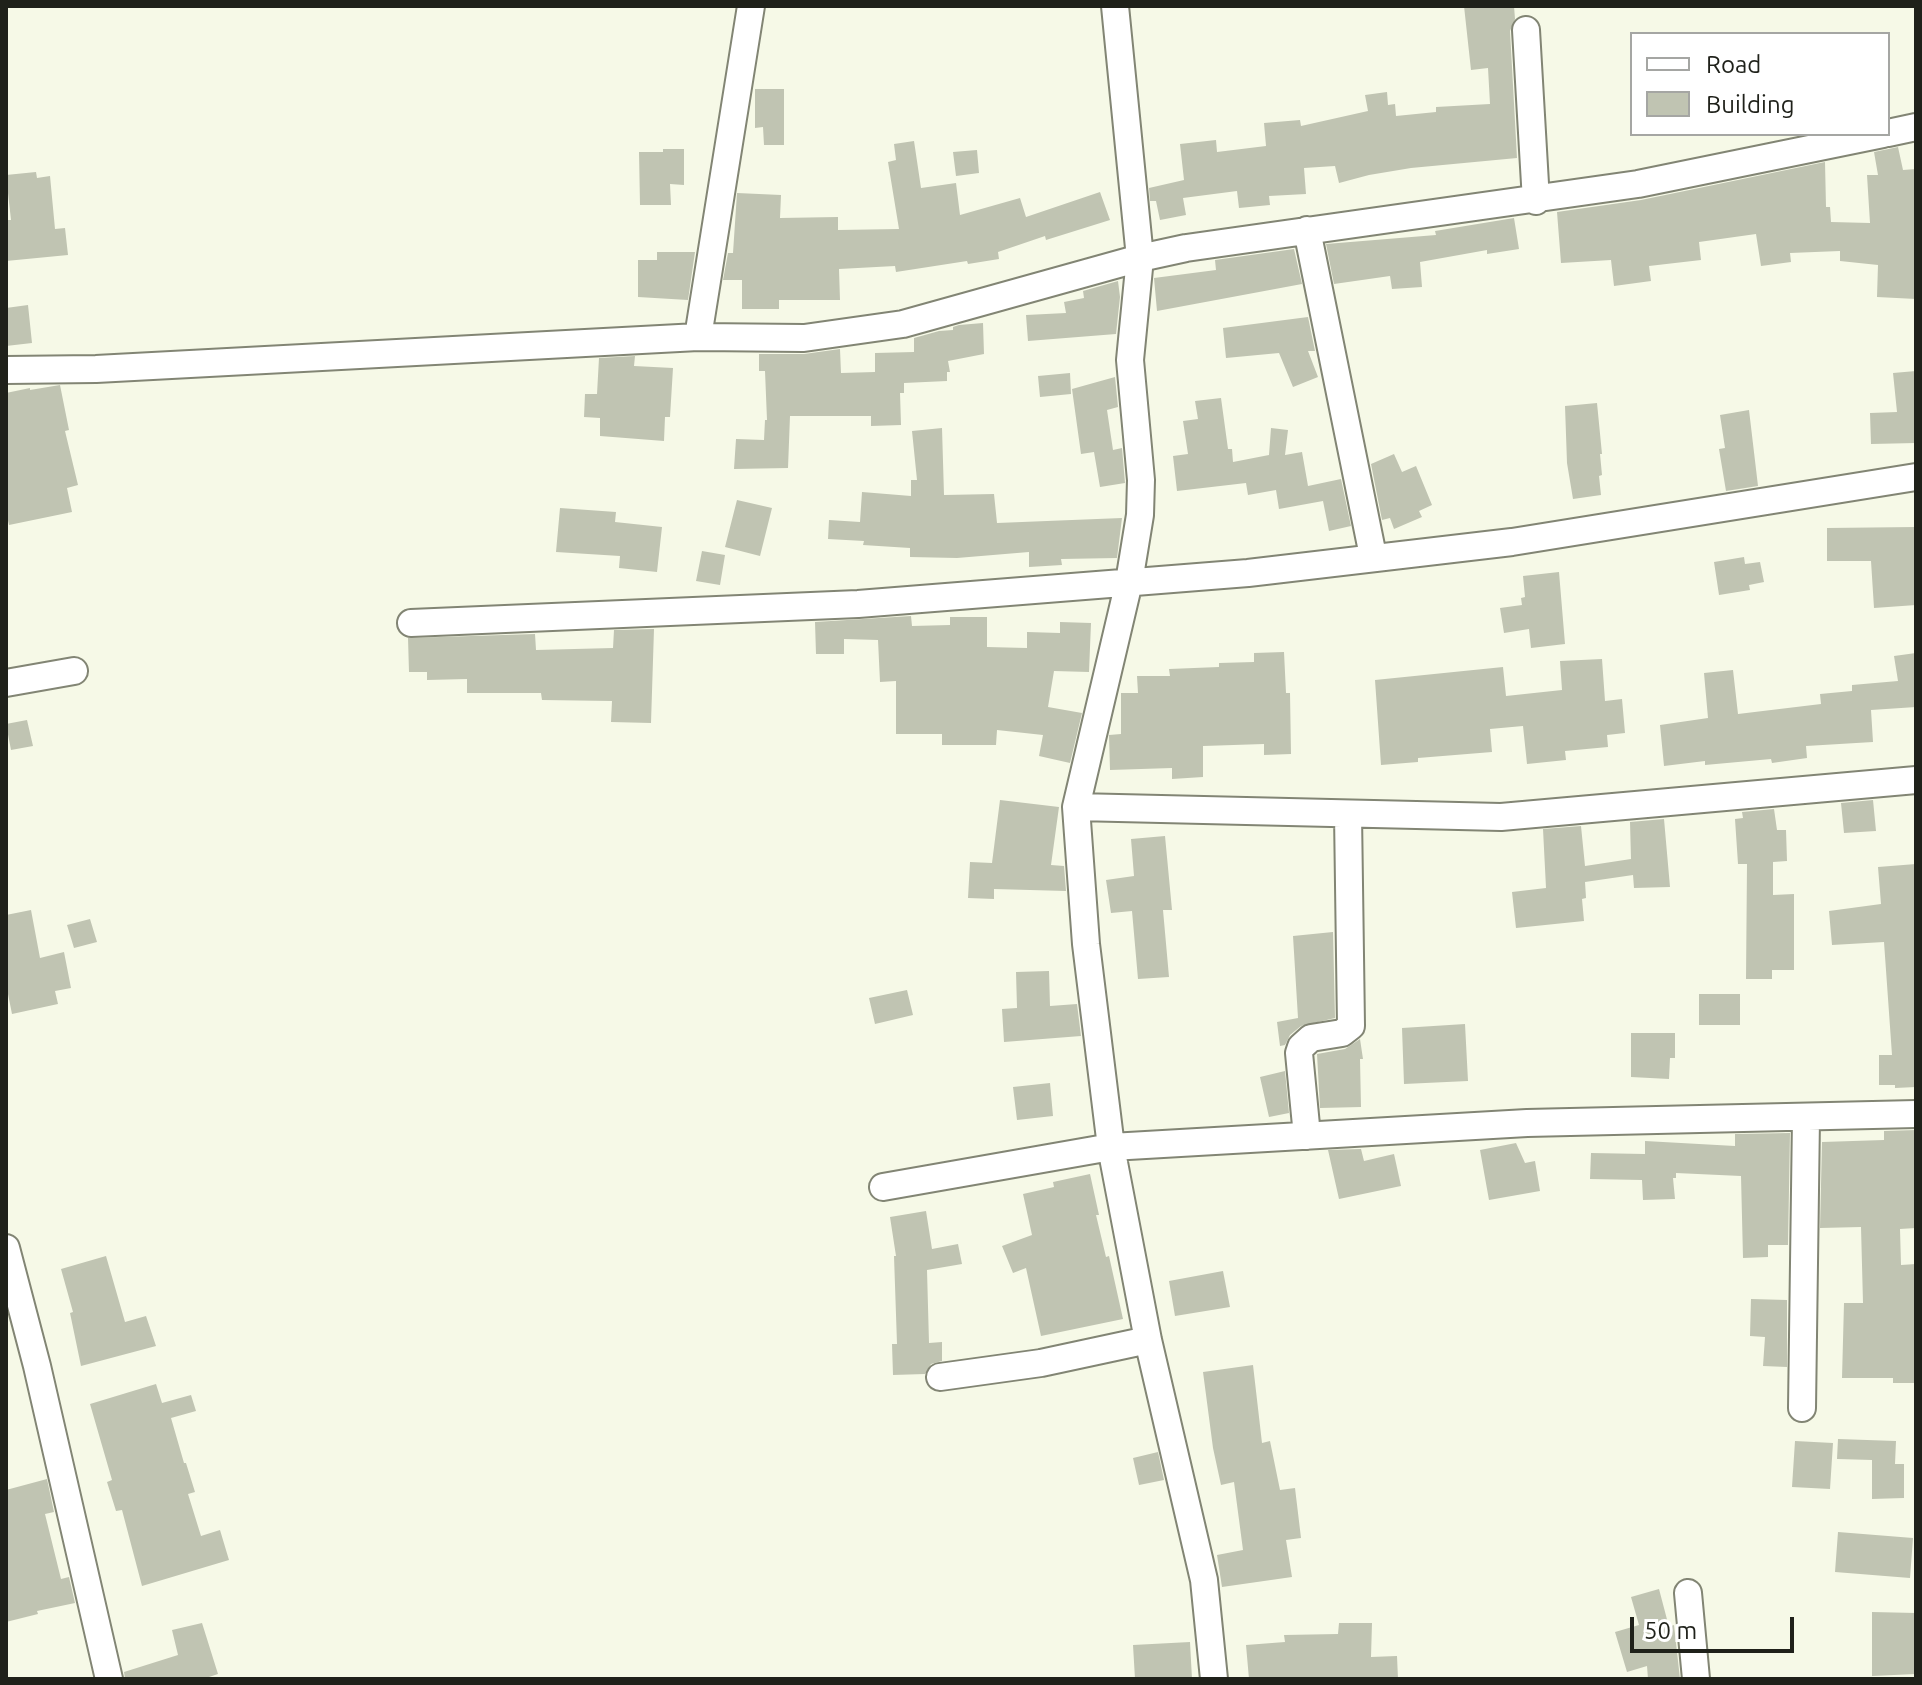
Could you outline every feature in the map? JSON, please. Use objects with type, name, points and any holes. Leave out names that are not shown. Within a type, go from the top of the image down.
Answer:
[{"type":"street","points":[[698,337],[751,6]]},
{"type":"street","points":[[1115,6],[1140,258],[1130,360],[1141,480],[1140,515],[1129,582],[1076,807],[1086,944],[1111,1147],[1148,1340],[1204,1580],[1214,1679]]},
{"type":"street","points":[[1526,30],[1536,201]]},
{"type":"street","points":[[1890,133],[1916,127]]},
{"type":"street","points":[[6,370],[96,369],[698,337],[804,338],[903,324],[1186,248],[1536,201],[1638,184],[1876,136]]},
{"type":"street","points":[[1307,230],[1373,556]]},
{"type":"street","points":[[411,623],[858,604],[1248,573],[1512,542],[1916,477]]},
{"type":"street","points":[[6,683],[74,671]]},
{"type":"street","points":[[1076,807],[1501,817],[1916,780]]},
{"type":"street","points":[[1307,1136],[1301,1047],[1311,1038],[1342,1033],[1351,1026],[1348,814]]},
{"type":"street","points":[[883,1187],[1111,1147],[1527,1123],[1916,1114]]},
{"type":"street","points":[[1802,1408],[1806,1118]]},
{"type":"street","points":[[6,1248],[37,1366],[105,1678]]},
{"type":"street","points":[[940,1377],[1041,1363],[1148,1340]]},
{"type":"street","points":[[1688,1593],[1696,1679]]},
{"type":"building","points":[[1464,6],[1514,6],[1515,19],[1510,31],[1517,158],[1411,168],[1339,183],[1335,166],[1304,168],[1306,194],[1269,196],[1270,205],[1239,208],[1237,191],[1183,198],[1186,215],[1160,220],[1156,201],[1150,201],[1149,188],[1184,180],[1180,144],[1216,140],[1217,152],[1266,146],[1264,123],[1300,120],[1301,126],[1368,111],[1365,95],[1387,92],[1388,105],[1395,104],[1396,116],[1436,112],[1436,107],[1490,104],[1488,68],[1471,70]]},
{"type":"building","points":[[755,89],[784,89],[784,145],[764,145],[763,127],[755,128]]},
{"type":"building","points":[[914,141],[921,188],[956,183],[960,215],[1020,198],[1026,217],[1100,192],[1110,220],[1046,240],[1045,236],[998,252],[999,259],[896,272],[895,266],[839,269],[840,300],[779,300],[779,309],[742,309],[742,280],[723,280],[728,253],[733,253],[737,193],[781,195],[780,218],[838,217],[838,230],[899,229],[888,162],[896,160],[894,144]]},
{"type":"building","points":[[1898,147],[1903,170],[1916,169],[1916,299],[1877,297],[1878,265],[1840,261],[1840,251],[1790,253],[1791,262],[1761,266],[1756,234],[1699,242],[1701,260],[1649,266],[1651,281],[1614,286],[1611,260],[1561,263],[1557,212],[1641,200],[1825,162],[1826,207],[1830,207],[1831,222],[1870,223],[1867,175],[1878,175],[1874,152]]},
{"type":"building","points":[[663,149],[684,149],[684,185],[670,184],[671,205],[640,205],[639,152],[663,152]]},
{"type":"building","points":[[977,150],[979,173],[956,176],[953,152]]},
{"type":"building","points":[[36,172],[37,178],[50,176],[55,229],[65,228],[68,255],[6,261],[6,220],[11,220],[6,175]]},
{"type":"building","points":[[1514,218],[1519,249],[1487,254],[1487,250],[1420,262],[1422,287],[1392,289],[1390,276],[1334,284],[1326,244],[1436,235],[1435,231]]},
{"type":"building","points":[[1294,249],[1302,284],[1157,311],[1154,278],[1216,270],[1215,260]]},
{"type":"building","points":[[657,252],[695,252],[688,300],[638,297],[638,260],[657,260]]},
{"type":"building","points":[[1118,281],[1120,297],[1116,334],[1028,341],[1026,315],[1066,313],[1064,302],[1084,298],[1083,291]]},
{"type":"building","points":[[28,305],[32,343],[6,346],[6,308]]},
{"type":"building","points":[[1308,317],[1315,351],[1308,351],[1318,377],[1293,387],[1279,353],[1226,358],[1223,328]]},
{"type":"building","points":[[983,323],[984,354],[948,361],[950,372],[947,372],[947,381],[904,383],[904,393],[900,393],[901,425],[871,426],[871,416],[790,416],[788,468],[734,469],[736,439],[764,440],[767,420],[765,371],[759,371],[759,354],[804,354],[840,349],[841,373],[875,372],[875,353],[914,352],[914,338],[953,330],[959,325]]},
{"type":"building","points":[[635,356],[634,366],[673,368],[670,417],[665,417],[664,441],[600,436],[600,418],[584,417],[585,394],[597,394],[599,358]]},
{"type":"building","points":[[1916,371],[1916,443],[1871,444],[1870,413],[1897,412],[1893,373]]},
{"type":"building","points":[[1070,373],[1071,394],[1040,397],[1038,376]]},
{"type":"building","points":[[1115,377],[1118,407],[1107,410],[1113,450],[1122,448],[1125,483],[1100,487],[1094,452],[1081,454],[1072,389]]},
{"type":"building","points":[[60,385],[69,430],[65,431],[78,485],[67,488],[72,512],[9,525],[6,512],[6,393]]},
{"type":"building","points":[[1221,398],[1228,449],[1232,449],[1233,462],[1269,455],[1271,428],[1288,430],[1285,455],[1302,452],[1308,486],[1341,479],[1351,526],[1329,531],[1323,501],[1279,509],[1276,490],[1248,495],[1246,483],[1177,491],[1173,456],[1188,454],[1183,421],[1198,419],[1195,401]]},
{"type":"building","points":[[1597,403],[1602,454],[1602,475],[1599,476],[1601,495],[1573,499],[1567,463],[1565,406]]},
{"type":"building","points":[[1749,410],[1758,486],[1726,491],[1719,449],[1725,448],[1720,415]]},
{"type":"building","points":[[942,428],[944,495],[994,494],[997,523],[1122,518],[1117,558],[1061,559],[1062,565],[1029,567],[1029,552],[957,558],[910,557],[910,548],[828,539],[829,520],[860,522],[862,492],[911,496],[911,480],[917,480],[912,431]]},
{"type":"building","points":[[1394,454],[1402,472],[1416,466],[1432,505],[1419,511],[1422,517],[1394,529],[1390,518],[1382,520],[1371,464]]},
{"type":"building","points":[[737,500],[772,508],[760,556],[725,547]]},
{"type":"building","points":[[560,508],[616,512],[615,522],[662,527],[657,572],[619,568],[620,556],[556,552]]},
{"type":"building","points":[[1916,527],[1916,605],[1874,608],[1871,561],[1827,561],[1827,528]]},
{"type":"building","points":[[702,551],[725,555],[720,585],[696,581]]},
{"type":"building","points":[[1744,557],[1745,564],[1760,562],[1764,582],[1749,585],[1750,590],[1719,595],[1714,562]]},
{"type":"building","points":[[1559,572],[1565,644],[1531,648],[1529,629],[1504,633],[1500,608],[1522,605],[1521,598],[1525,597],[1523,576]]},
{"type":"building","points":[[911,616],[912,626],[950,625],[950,617],[987,617],[987,647],[1027,648],[1027,632],[1060,633],[1060,622],[1091,623],[1089,672],[1054,671],[1048,707],[1082,713],[1070,763],[1039,756],[1043,735],[997,730],[996,745],[942,745],[942,734],[896,734],[896,681],[880,682],[878,640],[844,639],[844,654],[816,654],[815,622]]},
{"type":"building","points":[[654,629],[651,723],[611,722],[612,701],[542,700],[541,693],[467,693],[467,679],[427,680],[427,672],[409,672],[408,638],[535,634],[536,650],[613,648],[614,630]]},
{"type":"building","points":[[1284,652],[1286,693],[1290,693],[1291,754],[1264,755],[1264,744],[1203,746],[1203,777],[1172,779],[1172,768],[1110,770],[1109,735],[1121,734],[1121,693],[1138,693],[1137,676],[1170,676],[1169,669],[1254,662],[1254,653]]},
{"type":"building","points":[[1916,653],[1916,707],[1871,710],[1873,742],[1806,746],[1807,758],[1772,763],[1771,759],[1664,766],[1660,725],[1708,718],[1704,673],[1733,670],[1738,714],[1821,704],[1820,694],[1852,691],[1852,685],[1898,681],[1894,656]]},
{"type":"building","points":[[1602,659],[1605,701],[1622,699],[1625,733],[1607,735],[1608,747],[1565,751],[1566,760],[1527,764],[1523,726],[1490,729],[1492,752],[1418,758],[1418,762],[1381,765],[1375,680],[1503,667],[1506,696],[1562,690],[1560,661]]},
{"type":"building","points":[[27,720],[33,746],[11,750],[6,724]]},
{"type":"building","points":[[1000,800],[1059,807],[1051,865],[1064,866],[1066,891],[994,889],[994,899],[968,898],[970,862],[992,863]]},
{"type":"building","points":[[1873,800],[1876,831],[1844,833],[1841,803]]},
{"type":"building","points":[[1774,809],[1777,830],[1786,830],[1787,861],[1773,862],[1773,895],[1794,894],[1794,970],[1772,970],[1772,979],[1746,979],[1747,864],[1738,864],[1735,819],[1743,818],[1742,812]]},
{"type":"building","points":[[1664,819],[1670,887],[1634,888],[1633,875],[1585,882],[1586,898],[1582,899],[1584,921],[1516,928],[1512,892],[1546,888],[1543,829],[1581,826],[1585,866],[1631,859],[1630,822]]},
{"type":"building","points":[[1165,836],[1172,910],[1163,910],[1169,977],[1138,979],[1132,911],[1111,913],[1106,880],[1134,876],[1131,839]]},
{"type":"building","points":[[1916,864],[1916,1087],[1895,1088],[1895,1085],[1879,1085],[1879,1055],[1892,1055],[1884,942],[1832,945],[1829,911],[1881,904],[1878,867]]},
{"type":"building","points":[[31,910],[40,958],[64,952],[71,988],[55,991],[58,1004],[12,1014],[6,984],[6,915]]},
{"type":"building","points":[[90,919],[97,942],[74,948],[67,925]]},
{"type":"building","points":[[1333,932],[1335,1018],[1301,1026],[1290,1035],[1285,1045],[1280,1046],[1277,1022],[1298,1018],[1293,936]]},
{"type":"building","points":[[1049,971],[1050,1006],[1077,1004],[1081,1036],[1004,1042],[1002,1009],[1017,1008],[1016,972]]},
{"type":"building","points":[[907,990],[913,1015],[875,1024],[869,998]]},
{"type":"building","points":[[1699,994],[1740,994],[1740,1025],[1699,1025]]},
{"type":"building","points":[[1465,1024],[1468,1081],[1404,1084],[1402,1028]]},
{"type":"building","points":[[1631,1033],[1675,1033],[1675,1058],[1670,1058],[1669,1079],[1631,1077]]},
{"type":"building","points":[[1360,1039],[1363,1059],[1360,1059],[1361,1107],[1320,1108],[1317,1054],[1345,1049]]},
{"type":"building","points":[[1285,1071],[1289,1113],[1269,1117],[1260,1077]]},
{"type":"building","points":[[1050,1083],[1053,1116],[1017,1120],[1013,1087]]},
{"type":"building","points":[[1916,1130],[1916,1228],[1900,1229],[1901,1265],[1916,1264],[1916,1383],[1893,1383],[1893,1378],[1842,1378],[1844,1303],[1863,1303],[1861,1227],[1820,1228],[1822,1142],[1884,1140],[1884,1131]]},
{"type":"building","points":[[1790,1133],[1788,1245],[1768,1245],[1768,1257],[1743,1258],[1741,1176],[1676,1173],[1676,1178],[1673,1178],[1675,1199],[1643,1200],[1642,1180],[1590,1179],[1591,1153],[1645,1154],[1645,1141],[1735,1146],[1735,1134]]},
{"type":"building","points":[[1516,1143],[1525,1163],[1535,1161],[1540,1191],[1489,1200],[1480,1150]]},
{"type":"building","points":[[1361,1149],[1364,1161],[1394,1154],[1401,1186],[1339,1199],[1328,1150]]},
{"type":"building","points":[[1090,1174],[1099,1215],[1096,1215],[1123,1319],[1041,1336],[1026,1268],[1013,1273],[1002,1246],[1032,1235],[1023,1194],[1054,1187],[1053,1182]]},
{"type":"building","points":[[926,1211],[932,1249],[958,1244],[962,1264],[927,1270],[929,1343],[942,1342],[942,1361],[931,1364],[925,1374],[893,1375],[892,1344],[897,1344],[896,1256],[890,1217]]},
{"type":"building","points":[[106,1256],[125,1322],[146,1316],[156,1346],[81,1366],[70,1313],[73,1312],[61,1269]]},
{"type":"building","points":[[1223,1271],[1230,1307],[1175,1316],[1169,1281]]},
{"type":"building","points":[[1751,1299],[1787,1300],[1787,1367],[1763,1366],[1765,1337],[1750,1336]]},
{"type":"building","points":[[1253,1365],[1262,1443],[1270,1441],[1280,1490],[1295,1488],[1301,1538],[1286,1540],[1292,1577],[1222,1587],[1217,1555],[1243,1550],[1234,1482],[1221,1485],[1203,1372]]},
{"type":"building","points":[[156,1384],[162,1403],[191,1395],[196,1411],[171,1418],[195,1492],[188,1494],[201,1536],[220,1530],[229,1560],[142,1586],[122,1510],[116,1511],[107,1482],[112,1480],[90,1404]]},
{"type":"building","points":[[1838,1439],[1896,1441],[1895,1464],[1904,1464],[1904,1498],[1872,1499],[1872,1460],[1837,1459]]},
{"type":"building","points":[[1795,1441],[1833,1443],[1830,1489],[1792,1487]]},
{"type":"building","points":[[1158,1452],[1164,1480],[1139,1485],[1133,1458]]},
{"type":"building","points":[[47,1479],[54,1512],[45,1514],[61,1579],[69,1577],[75,1603],[6,1622],[6,1490]]},
{"type":"building","points":[[1838,1532],[1913,1538],[1910,1578],[1835,1572]]},
{"type":"building","points":[[1659,1589],[1669,1627],[1674,1625],[1680,1679],[1648,1679],[1647,1666],[1627,1672],[1615,1632],[1639,1625],[1631,1597]]},
{"type":"building","points":[[1872,1612],[1916,1613],[1916,1674],[1872,1676]]},
{"type":"building","points":[[202,1623],[218,1674],[203,1679],[125,1679],[124,1672],[178,1655],[172,1630]]},
{"type":"building","points":[[1339,1623],[1372,1623],[1371,1657],[1397,1656],[1398,1679],[1249,1679],[1246,1645],[1285,1642],[1284,1635],[1338,1634]]},
{"type":"building","points":[[1190,1642],[1192,1679],[1135,1679],[1133,1645]]}]
